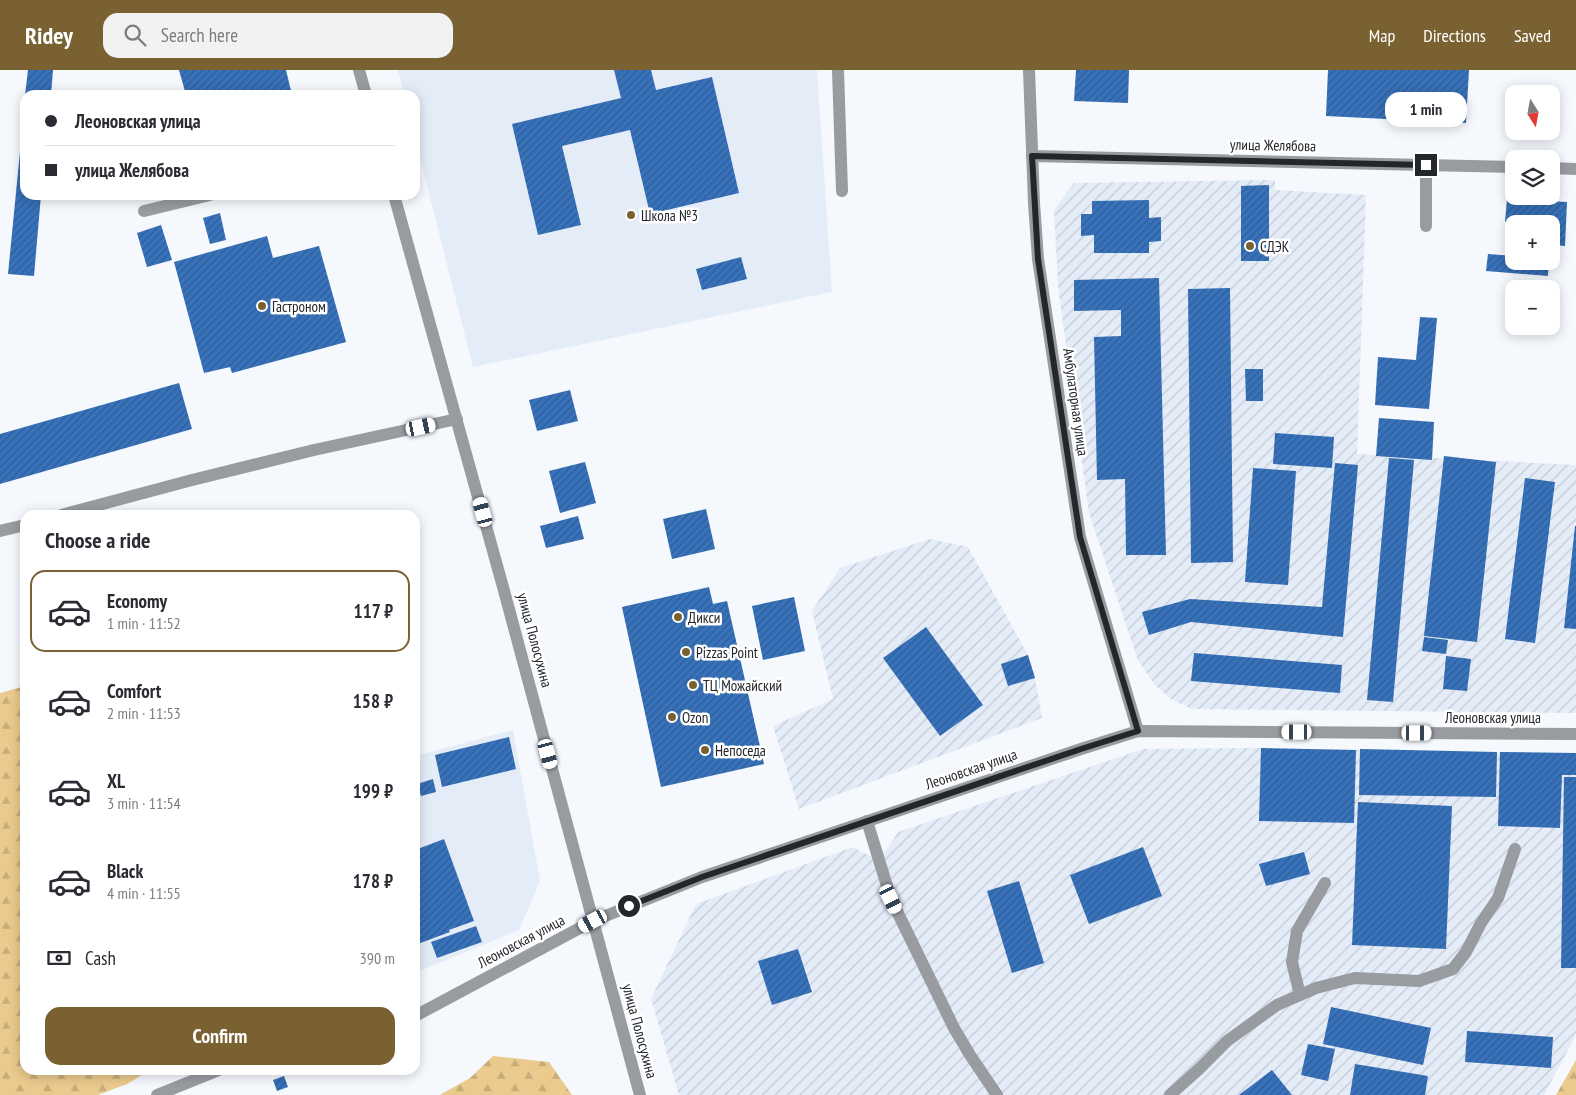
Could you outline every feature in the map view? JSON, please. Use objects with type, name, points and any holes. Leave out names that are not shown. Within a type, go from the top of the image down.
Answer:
[{"type":"street","points":[[359,70],[365,90]]},
{"type":"street","points":[[838,70],[842,190]]},
{"type":"street","name":"Амбулаторная улица","points":[[1029,70],[1038,259],[1080,537],[1138,731]]},
{"type":"street","name":"улица Желябова","points":[[1032,156],[1505,167]]},
{"type":"street","points":[[1426,165],[1426,226]]},
{"type":"street","points":[[1560,168],[1576,169]]},
{"type":"street","points":[[144,211],[189,200]]},
{"type":"street","name":"улица Полосухина","points":[[395,200],[504,587],[640,1095]]},
{"type":"street","points":[[80,510],[314,450],[457,419]]},
{"type":"street","points":[[0,531],[20,526]]},
{"type":"street","name":"Леоновская улица","points":[[420,1013],[593,921],[702,877],[1138,731],[1576,734]]},
{"type":"street","points":[[867,821],[891,899],[954,1028],[970,1056],[997,1095]]},
{"type":"street","points":[[1170,1095],[1228,1041],[1277,1005],[1316,988],[1355,978],[1419,981],[1452,969],[1466,952],[1481,923],[1498,898],[1515,849]]},
{"type":"street","points":[[1300,995],[1292,962],[1297,930],[1325,883]]},
{"type":"street","points":[[157,1095],[207,1075]]},
{"type":"shaded area","name":"Школа №3","points":[[398,70],[817,70],[832,292],[473,367],[420,158],[420,90],[403,90]]},
{"type":"shaded area","points":[[1275,180],[1275,190],[1366,195],[1357,454],[1576,465],[1576,713],[1192,709],[1171,699],[1154,684],[1137,658],[1089,513],[1058,286],[1054,210],[1074,183]]},
{"type":"shaded area","points":[[930,539],[968,547],[1028,655],[1035,678],[1042,718],[799,809],[773,726],[833,699],[812,611],[840,568]]},
{"type":"shaded area","points":[[513,730],[540,881],[519,930],[420,971],[420,755]]},
{"type":"shaded area","points":[[1261,748],[1576,754],[1576,1035],[1544,1095],[679,1095],[651,999],[696,904],[853,847],[870,856],[887,850],[898,832],[1143,749]]},
{"type":"green space","points":[[20,687],[20,1075],[142,1075],[127,1084],[98,1095],[0,1095],[0,693]]},
{"type":"green space","points":[[493,1056],[549,1062],[572,1095],[440,1095],[470,1078]]},
{"type":"green space","points":[[1576,1060],[1576,1095],[1556,1095]]},
{"type":"building","points":[[28,70],[53,70],[51,90],[26,90]]},
{"type":"building","points":[[179,70],[286,70],[291,90],[185,90]]},
{"type":"building","points":[[614,70],[651,70],[656,90],[712,77],[739,193],[650,214],[630,130],[562,146],[581,225],[538,235],[512,124],[621,98]]},
{"type":"building","points":[[1076,70],[1129,70],[1128,103],[1074,101]]},
{"type":"building","points":[[1328,70],[1469,70],[1466,123],[1326,116]]},
{"type":"building","points":[[20,152],[20,200],[41,200],[34,276],[8,274]]},
{"type":"building","points":[[1269,185],[1269,261],[1241,261],[1241,186]]},
{"type":"building","points":[[1149,200],[1149,218],[1161,217],[1161,241],[1149,242],[1149,253],[1094,253],[1094,235],[1081,236],[1081,214],[1092,214],[1092,201]]},
{"type":"building","points":[[1560,202],[1567,202],[1565,246],[1560,246],[1560,215],[1506,215],[1506,205],[1560,205]]},
{"type":"building","points":[[220,213],[226,240],[210,244],[203,218]]},
{"type":"building","points":[[161,225],[172,260],[147,267],[137,233]]},
{"type":"building","points":[[267,236],[273,258],[319,246],[346,342],[232,373],[230,367],[204,373],[174,262]]},
{"type":"building","points":[[1488,254],[1505,255],[1505,270],[1548,270],[1548,276],[1486,271]]},
{"type":"building","points":[[741,257],[747,279],[702,290],[696,269]]},
{"type":"building","points":[[1159,278],[1166,555],[1126,555],[1125,479],[1097,480],[1094,337],[1121,336],[1121,310],[1074,311],[1074,280]]},
{"type":"building","points":[[1230,288],[1233,562],[1191,563],[1188,289]]},
{"type":"building","points":[[1420,317],[1437,318],[1429,409],[1375,405],[1378,357],[1416,360]]},
{"type":"building","points":[[1245,369],[1263,369],[1263,401],[1246,401]]},
{"type":"building","points":[[179,383],[192,429],[0,484],[0,434]]},
{"type":"building","points":[[570,390],[578,421],[537,431],[529,400]]},
{"type":"building","points":[[1379,418],[1434,422],[1432,460],[1376,456]]},
{"type":"building","points":[[1275,433],[1334,437],[1332,468],[1273,464]]},
{"type":"building","points":[[1444,456],[1496,462],[1477,642],[1424,636]]},
{"type":"building","points":[[1389,458],[1414,460],[1393,702],[1367,700]]},
{"type":"building","points":[[585,462],[596,503],[560,513],[549,471]]},
{"type":"building","points":[[1335,463],[1358,465],[1343,637],[1191,622],[1149,635],[1142,612],[1190,599],[1322,607]]},
{"type":"building","points":[[1253,468],[1296,471],[1288,585],[1245,582]]},
{"type":"building","points":[[1525,478],[1555,482],[1535,643],[1505,639]]},
{"type":"building","points":[[706,509],[715,549],[672,559],[663,519]]},
{"type":"building","points":[[578,516],[584,539],[546,548],[540,526]]},
{"type":"building","points":[[1576,526],[1576,629],[1564,628]]},
{"type":"building","points":[[709,587],[713,604],[727,601],[764,764],[661,787],[622,607]]},
{"type":"building","points":[[794,597],[805,651],[763,660],[752,606]]},
{"type":"building","points":[[926,627],[983,705],[940,736],[883,658]]},
{"type":"building","points":[[1424,637],[1448,640],[1446,654],[1422,651]]},
{"type":"building","points":[[1194,653],[1342,665],[1340,693],[1191,681]]},
{"type":"building","points":[[1028,655],[1035,678],[1008,686],[1001,664]]},
{"type":"building","points":[[1446,656],[1471,659],[1467,691],[1443,689]]},
{"type":"building","points":[[509,737],[516,769],[442,787],[435,755]]},
{"type":"building","points":[[1261,748],[1356,750],[1354,823],[1259,821]]},
{"type":"building","points":[[1360,749],[1497,752],[1496,797],[1359,795]]},
{"type":"building","points":[[1500,752],[1576,753],[1576,775],[1562,775],[1560,828],[1498,826]]},
{"type":"building","points":[[1564,777],[1576,777],[1576,968],[1561,968]]},
{"type":"building","points":[[433,779],[436,792],[421,796],[420,783]]},
{"type":"building","points":[[1358,802],[1452,806],[1446,949],[1352,945]]},
{"type":"building","points":[[444,839],[474,921],[420,943],[420,889],[420,848]]},
{"type":"building","points":[[1143,847],[1162,896],[1089,924],[1070,875]]},
{"type":"building","points":[[1304,852],[1310,874],[1266,886],[1259,864]]},
{"type":"building","points":[[1019,881],[1044,963],[1012,973],[987,891]]},
{"type":"building","points":[[476,926],[482,942],[437,958],[431,942]]},
{"type":"building","points":[[798,949],[812,992],[772,1005],[758,961]]},
{"type":"building","points":[[1331,1007],[1431,1028],[1423,1065],[1323,1044]]},
{"type":"building","points":[[1467,1031],[1553,1037],[1551,1068],[1465,1062]]},
{"type":"building","points":[[1308,1044],[1335,1049],[1328,1081],[1301,1075]]},
{"type":"building","points":[[1355,1064],[1428,1076],[1425,1095],[1350,1095]]},
{"type":"building","points":[[1272,1070],[1292,1095],[1239,1095]]},
{"type":"building","points":[[284,1076],[288,1087],[277,1091],[273,1080]]},
{"type":"place","name":"Школа №3","points":[[631,215]]},
{"type":"place","name":"СДЭК","points":[[1250,246]]},
{"type":"place","name":"Гастроном","points":[[262,306]]},
{"type":"place","name":"Дикси","points":[[678,617]]},
{"type":"place","name":"Pizzas Point","points":[[686,652]]},
{"type":"place","name":"ТЦ Можайский","points":[[693,685]]},
{"type":"place","name":"Ozon","points":[[672,717]]},
{"type":"place","name":"Непоседа","points":[[705,750]]},
{"type":"route","points":[[629,906],[702,877],[1138,731],[1080,537],[1038,259],[1032,156],[1426,165]]}]
